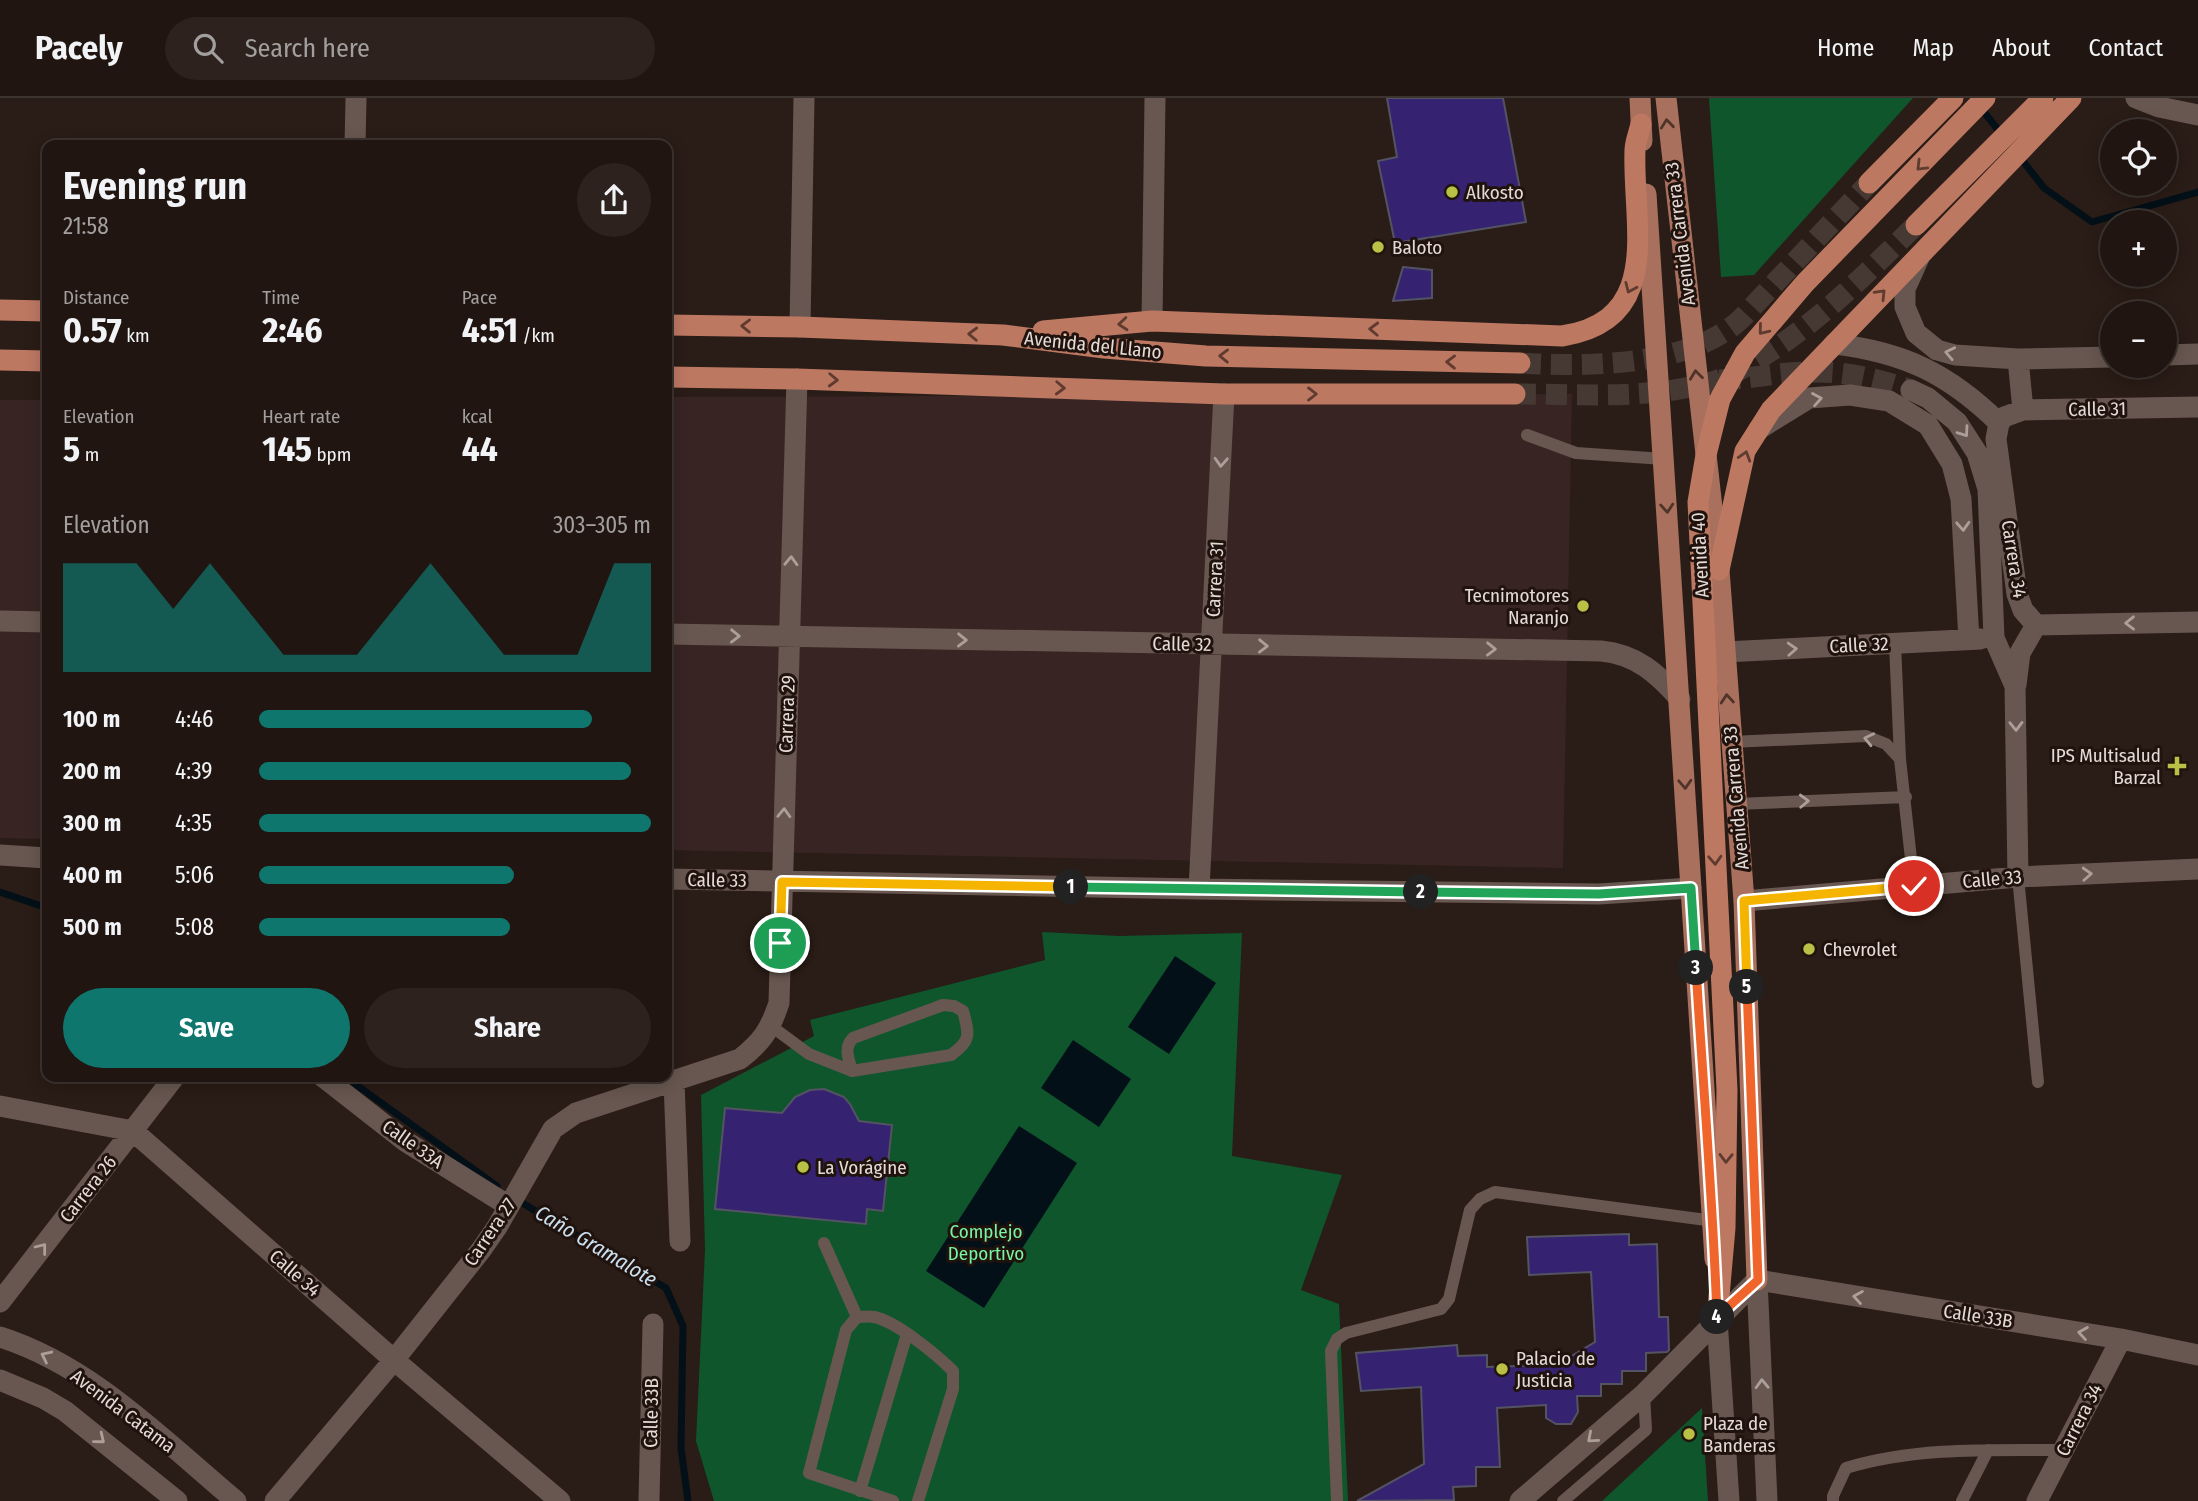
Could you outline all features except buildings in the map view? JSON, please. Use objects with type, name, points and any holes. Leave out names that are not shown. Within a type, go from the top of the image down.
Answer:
[{"type":"highway","name":"Avenida 40","points":[[1727,1090],[1698,502],[1720,399],[1745,353],[1805,284],[1985,98]]},
{"type":"highway","points":[[1719,570],[1745,451],[1757,430],[1771,410],[1988,184],[2028,128],[2043,98]]},
{"type":"highway","points":[[1916,225],[1975,166],[2071,98]]},
{"type":"highway","points":[[1870,183],[1949,102]]},
{"type":"highway","points":[[1003,335],[1152,321],[1562,336],[1589,330],[1612,316],[1621,306],[1634,282],[1638,255],[1635,147],[1641,124]]},
{"type":"highway","points":[[0,310],[42,311]]},
{"type":"highway","name":"Avenida del Llano","points":[[672,326],[800,327],[1003,335],[1104,348],[1206,356],[1520,363]]},
{"type":"highway","points":[[0,360],[42,362]]},
{"type":"highway","name":"Avenida del Llano","points":[[672,377],[1224,394],[1515,394]]},
{"type":"highway","name":"Avenida Carrera 33","points":[[1717,1319],[1725,1228],[1727,1090]]},
{"type":"main road","name":"Avenida Carrera 33","points":[[1640,98],[1709,1184],[1714,1221],[1717,1319]]},
{"type":"main road","name":"Avenida Carrera 33","points":[[1666,98],[1719,570],[1744,901],[1758,1280]]},
{"type":"street","points":[[355,140],[356,98]]},
{"type":"street","points":[[800,327],[804,98]]},
{"type":"street","points":[[1152,321],[1155,98]]},
{"type":"street","points":[[2136,98],[2159,107],[2198,115]]},
{"type":"street","points":[[1921,253],[1908,280],[1905,298],[1907,317],[1916,333],[1929,346],[1946,353],[2018,359],[2100,357]]},
{"type":"street","points":[[1834,344],[1875,350],[1924,366],[1952,382],[1977,401],[1999,423]]},
{"type":"street","points":[[2177,355],[2198,354]]},
{"type":"street","points":[[2018,359],[2023,410]]},
{"type":"street","name":"Carrera 29","points":[[758,1045],[771,1026],[779,1003],[797,379]]},
{"type":"street","points":[[1911,390],[1928,398],[1957,422],[1977,453],[1988,489],[1994,638],[2015,686]]},
{"type":"street","name":"Carrera 31","points":[[1199,890],[1224,394]]},
{"type":"street","points":[[1757,430],[1809,398],[1850,395],[1889,401],[1928,425],[1952,464],[1961,499],[1969,640]]},
{"type":"street","name":"Calle 31","points":[[1999,423],[2004,417],[2023,410],[2198,407]]},
{"type":"street","name":"Carrera 34","points":[[1999,423],[1996,439],[2017,594],[2023,610],[2036,625]]},
{"type":"street","points":[[0,621],[42,622]]},
{"type":"street","points":[[2018,877],[2015,686],[2020,653],[2036,625],[2198,622]]},
{"type":"street","name":"Calle 32","points":[[672,634],[1612,652],[1633,659],[1658,674],[1680,699]]},
{"type":"street","name":"Calle 32","points":[[1724,652],[1994,638]]},
{"type":"street","points":[[0,855],[42,858]]},
{"type":"street","name":"Calle 33","points":[[1744,901],[2018,877],[2198,869]]},
{"type":"street","name":"Calle 33","points":[[672,879],[1199,890],[1599,894],[1691,888]]},
{"type":"street","name":"Carrera 27","points":[[674,1080],[740,1059],[758,1045]]},
{"type":"street","points":[[674,1080],[680,1241]]},
{"type":"street","name":"Carrera 26","points":[[0,1302],[171,1082]]},
{"type":"street","name":"Calle 33A","points":[[330,1082],[405,1141],[509,1206]]},
{"type":"street","name":"Carrera 27","points":[[275,1501],[394,1360],[481,1250],[554,1129],[576,1113],[668,1082]]},
{"type":"street","points":[[0,1107],[133,1130]]},
{"type":"street","name":"Calle 34","points":[[133,1130],[394,1360],[560,1501]]},
{"type":"street","points":[[1520,1501],[1644,1394],[1758,1280]]},
{"type":"street","name":"Calle 33B","points":[[1758,1280],[2121,1339],[2198,1355]]},
{"type":"street","name":"Avenida Carrera 33","points":[[1758,1280],[1767,1501]]},
{"type":"street","name":"Avenida Carrera 33","points":[[1717,1319],[1729,1501]]},
{"type":"street","name":"Calle 33B","points":[[649,1501],[653,1324]]},
{"type":"street","name":"Avenida Catama","points":[[0,1337],[59,1363],[85,1378],[236,1501]]},
{"type":"street","name":"Carrera 34","points":[[2037,1501],[2121,1339]]},
{"type":"street","name":"Avenida Catama","points":[[0,1380],[43,1398],[65,1411],[177,1501]]},
{"type":"lane","points":[[1527,435],[1576,453],[1664,459]]},
{"type":"lane","points":[[1895,644],[1900,759],[1914,886]]},
{"type":"lane","points":[[1731,742],[1866,736],[1886,744],[1900,759]]},
{"type":"lane","points":[[1736,804],[1906,797]]},
{"type":"lane","points":[[2018,877],[2038,1082]]},
{"type":"lane","points":[[771,1026],[809,1054],[852,1071],[951,1055],[964,1046],[969,1034],[963,1011],[954,1006],[943,1005],[853,1038],[847,1050],[852,1071]]},
{"type":"lane","points":[[1336,1501],[1331,1351],[1337,1339],[1346,1333],[1441,1309],[1449,1299],[1470,1210],[1480,1199],[1494,1192],[1714,1221]]},
{"type":"lane","points":[[824,1243],[857,1317]]},
{"type":"lane","points":[[857,1317],[877,1318],[907,1334],[937,1355],[953,1371],[953,1389],[918,1501]]},
{"type":"lane","points":[[857,1317],[846,1330],[809,1473],[893,1501]]},
{"type":"lane","points":[[860,1490],[907,1334]]},
{"type":"lane","points":[[1563,1501],[1646,1430],[1644,1394]]},
{"type":"lane","points":[[1832,1501],[1846,1468],[1879,1458],[1988,1450],[2063,1450]]},
{"type":"lane","points":[[1962,1501],[1988,1450]]},
{"type":"shaded area","points":[[1572,394],[1563,868],[672,850],[672,397]]},
{"type":"shaded area","points":[[0,400],[42,400],[42,839],[0,838]]},
{"type":"shaded area","points":[[1175,956],[1216,983],[1169,1054],[1128,1027]]},
{"type":"shaded area","points":[[1073,1040],[1131,1079],[1099,1127],[1041,1088]]},
{"type":"shaded area","points":[[1019,1126],[1077,1163],[984,1308],[926,1271]]},
{"type":"green space","points":[[1709,98],[1913,98],[1754,275],[1721,277]]},
{"type":"green space","name":"Complejo Deportivo","points":[[1042,932],[1119,936],[1242,933],[1232,1156],[1342,1175],[1301,1290],[1339,1304],[1348,1501],[714,1501],[696,1441],[705,1250],[701,1095],[814,1036],[810,1020],[1045,960]]},
{"type":"green space","name":"Plaza de Banderas","points":[[1702,1408],[1708,1501],[1602,1501]]},
{"type":"waterway","points":[[1980,107],[2003,136]]},
{"type":"waterway","points":[[2019,156],[2044,188],[2092,222],[2198,192]]},
{"type":"waterway","name":"Caño Gramalote","points":[[0,892],[42,906]]},
{"type":"waterway","name":"Caño Gramalote","points":[[352,1082],[497,1186]]},
{"type":"waterway","name":"Caño Gramalote","points":[[519,1201],[666,1288],[683,1326],[681,1448],[688,1501]]},
{"type":"tunnel","points":[[1520,363],[1576,365],[1637,360],[1667,355],[1696,346],[1721,334],[1742,318],[1869,183]]},
{"type":"tunnel","points":[[1515,394],[1590,395],[1666,391],[1725,377],[1797,333],[1858,281],[1916,225]]},
{"type":"tunnel","points":[[1719,380],[1824,372],[1861,376],[1911,390]]},
{"type":"place","name":"Alkosto","points":[[1452,192]]},
{"type":"place","name":"Baloto","points":[[1378,247]]},
{"type":"place","name":"Tecnimotores Naranjo","points":[[1583,606]]},
{"type":"place","name":"IPS Multisalud Barzal","points":[[2177,766]]},
{"type":"place","name":"Chevrolet","points":[[1809,949]]},
{"type":"place","name":"La Vorágine","points":[[803,1167]]},
{"type":"place","name":"Palacio de Justicia","points":[[1502,1369]]},
{"type":"place","name":"Plaza de Banderas","points":[[1689,1434]]},
{"type":"route","points":[[780,943],[782,882],[1599,894],[1691,888],[1709,1184],[1714,1221],[1717,1319],[1758,1280],[1744,901],[1914,886]]}]
